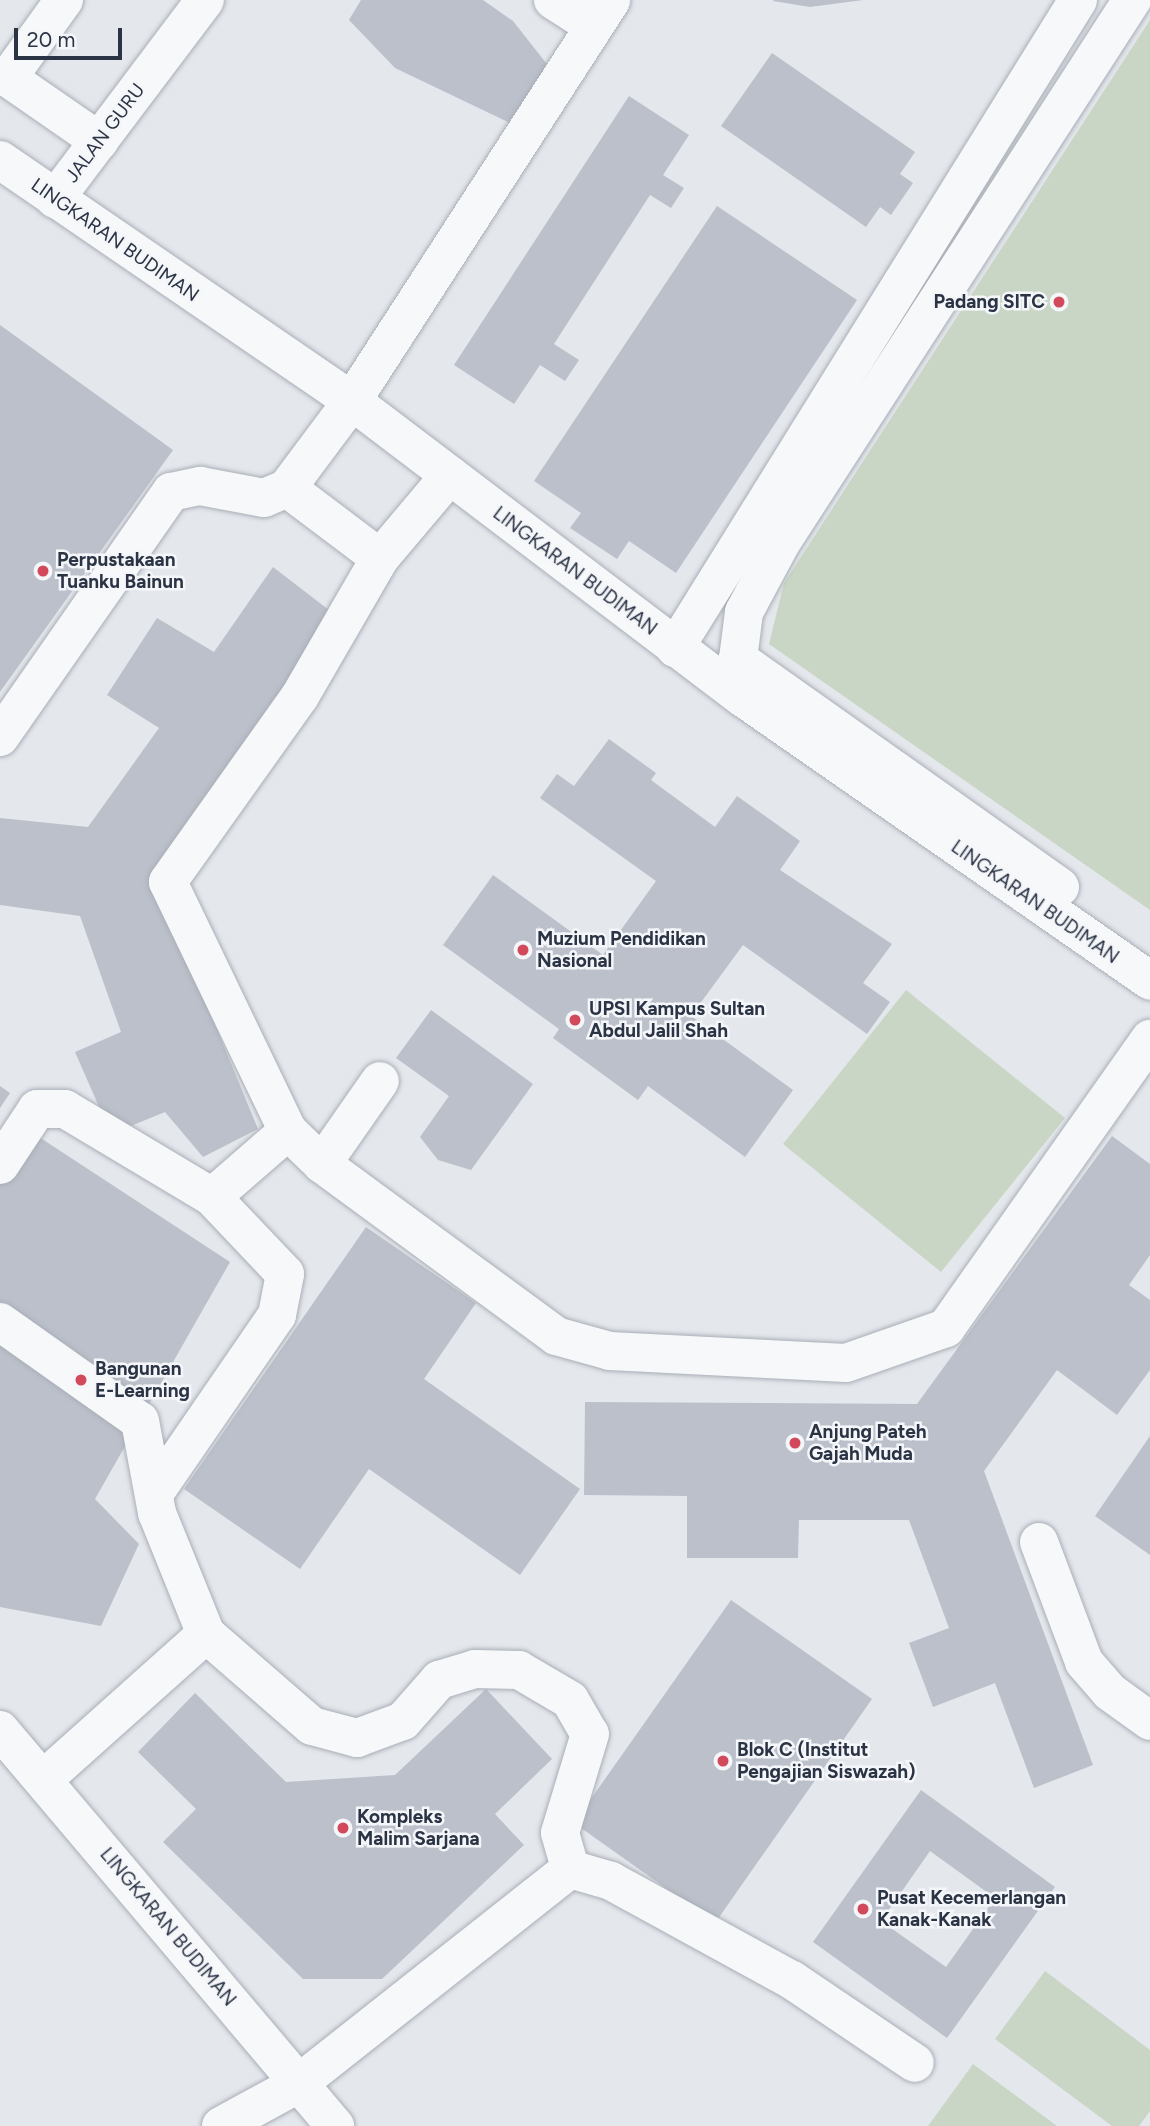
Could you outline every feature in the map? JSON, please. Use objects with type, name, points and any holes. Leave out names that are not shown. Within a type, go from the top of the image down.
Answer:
[{"type":"street","points":[[64,0],[8,78],[99,141]]},
{"type":"street","name":"JALAN GURU","points":[[55,199],[205,0]]},
{"type":"street","points":[[0,737],[171,492],[200,486],[264,498],[287,488],[352,401],[601,13],[553,0]]},
{"type":"street","points":[[675,648],[1078,0]]},
{"type":"street","points":[[1132,0],[781,542],[744,612],[738,659],[1150,951]]},
{"type":"street","name":"LINGKARAN BUDIMAN","points":[[0,160],[352,401],[675,648],[1150,981]]},
{"type":"street","points":[[450,475],[380,558],[300,696],[168,881],[288,1131],[322,1164],[556,1336],[610,1351],[846,1363],[946,1328],[1150,1039]]},
{"type":"street","points":[[287,488],[380,558]]},
{"type":"street","points":[[322,1164],[380,1081]]},
{"type":"street","points":[[0,1165],[37,1109],[65,1109],[212,1197],[285,1274],[277,1315],[156,1491]]},
{"type":"street","points":[[212,1197],[288,1131]]},
{"type":"street","points":[[0,1322],[140,1421],[156,1491],[157,1513],[206,1634],[312,1726],[357,1738],[403,1721],[439,1680],[475,1669],[519,1670],[570,1700],[590,1734],[560,1833],[570,1869]]},
{"type":"street","points":[[1040,1542],[1084,1662],[1110,1692],[1150,1721]]},
{"type":"street","points":[[45,1778],[206,1634]]},
{"type":"street","name":"LINGKARAN BUDIMAN","points":[[0,1730],[45,1778],[335,2126]]},
{"type":"street","points":[[570,1869],[611,1881],[792,1980],[915,2063]]},
{"type":"street","points":[[222,2126],[298,2084],[570,1869]]},
{"type":"green space","name":"Padang SITC","points":[[1150,20],[1150,910],[769,644],[784,583]]},
{"type":"green space","points":[[906,990],[1065,1118],[941,1272],[783,1144]]},
{"type":"green space","points":[[1045,1971],[1150,2050],[1150,2111],[1139,2126],[1112,2126],[995,2039]]},
{"type":"green space","points":[[973,2064],[1057,2126],[928,2126]]},
{"type":"building","points":[[361,0],[483,0],[513,21],[550,68],[512,124],[395,68],[349,20]]},
{"type":"building","points":[[774,0],[863,0],[810,7],[773,1]]},
{"type":"building","points":[[772,53],[915,152],[900,174],[913,183],[891,215],[880,207],[866,227],[721,126]]},
{"type":"building","points":[[629,96],[689,135],[663,175],[684,188],[671,208],[650,195],[554,344],[579,360],[565,381],[540,365],[514,404],[454,365]]},
{"type":"building","points":[[717,206],[857,300],[676,573],[629,541],[617,559],[570,528],[581,513],[534,481]]},
{"type":"building","name":"Perpustakaan Tuanku Bainun","points":[[0,325],[173,450],[0,692]]},
{"type":"building","points":[[273,567],[338,617],[153,874],[258,1129],[203,1157],[165,1112],[111,1134],[75,1052],[121,1032],[80,916],[0,905],[0,818],[88,827],[159,728],[107,695],[157,618],[214,652]]},
{"type":"building","name":"Muzium Pendidikan Nasional","points":[[609,739],[656,773],[651,780],[715,827],[737,796],[800,841],[780,870],[892,944],[863,983],[890,1002],[867,1034],[743,945],[691,1016],[793,1090],[745,1157],[648,1086],[638,1100],[553,1038],[559,1029],[443,945],[493,875],[603,955],[656,881],[540,798],[557,774],[574,786]]},
{"type":"building","points":[[431,1010],[533,1084],[471,1170],[438,1160],[420,1137],[449,1096],[396,1058]]},
{"type":"building","points":[[0,1086],[10,1093],[0,1108]]},
{"type":"building","name":"Bangunan E-Learning","points":[[10,1118],[230,1262],[95,1499],[139,1544],[101,1626],[0,1607],[0,1134]]},
{"type":"building","name":"Anjung Pateh Gajah Muda","points":[[1112,1136],[1150,1164],[1150,1255],[1129,1285],[1150,1300],[1150,1370],[1117,1415],[1057,1370],[984,1471],[1093,1765],[1034,1788],[995,1683],[933,1707],[909,1643],[949,1628],[909,1520],[799,1520],[798,1558],[687,1558],[687,1496],[584,1495],[585,1402],[917,1404]]},
{"type":"building","points":[[366,1227],[476,1303],[424,1379],[580,1489],[520,1575],[369,1469],[300,1569],[184,1489]]},
{"type":"building","points":[[1150,1436],[1150,1555],[1095,1516]]},
{"type":"building","name":"Blok C (Institut Pengajian Siswazah)","points":[[731,1600],[872,1699],[715,1923],[574,1823]]},
{"type":"building","name":"Kompleks Malim Sarjana","points":[[486,1689],[552,1759],[495,1814],[524,1845],[382,1979],[303,1979],[163,1842],[196,1809],[138,1752],[195,1693],[286,1782],[395,1775]]},
{"type":"building","name":"Pusat Kecemerlangan Kanak-Kanak","points":[[921,1790],[1055,1887],[947,2038],[813,1942]],"holes":[[[930,1851],[995,1898],[946,1967],[881,1921]]]},
{"type":"place","name":"Padang SITC","points":[[1059,302]]},
{"type":"place","name":"Perpustakaan Tuanku Bainun","points":[[43,571]]},
{"type":"place","name":"Muzium Pendidikan Nasional","points":[[523,950]]},
{"type":"place","name":"UPSI Kampus Sultan Abdul Jalil Shah","points":[[575,1020]]},
{"type":"place","name":"Bangunan E-Learning","points":[[81,1380]]},
{"type":"place","name":"Anjung Pateh Gajah Muda","points":[[795,1443]]},
{"type":"place","name":"Blok C (Institut Pengajian Siswazah)","points":[[723,1761]]},
{"type":"place","name":"Kompleks Malim Sarjana","points":[[343,1828]]},
{"type":"place","name":"Pusat Kecemerlangan Kanak-Kanak","points":[[863,1909]]}]
